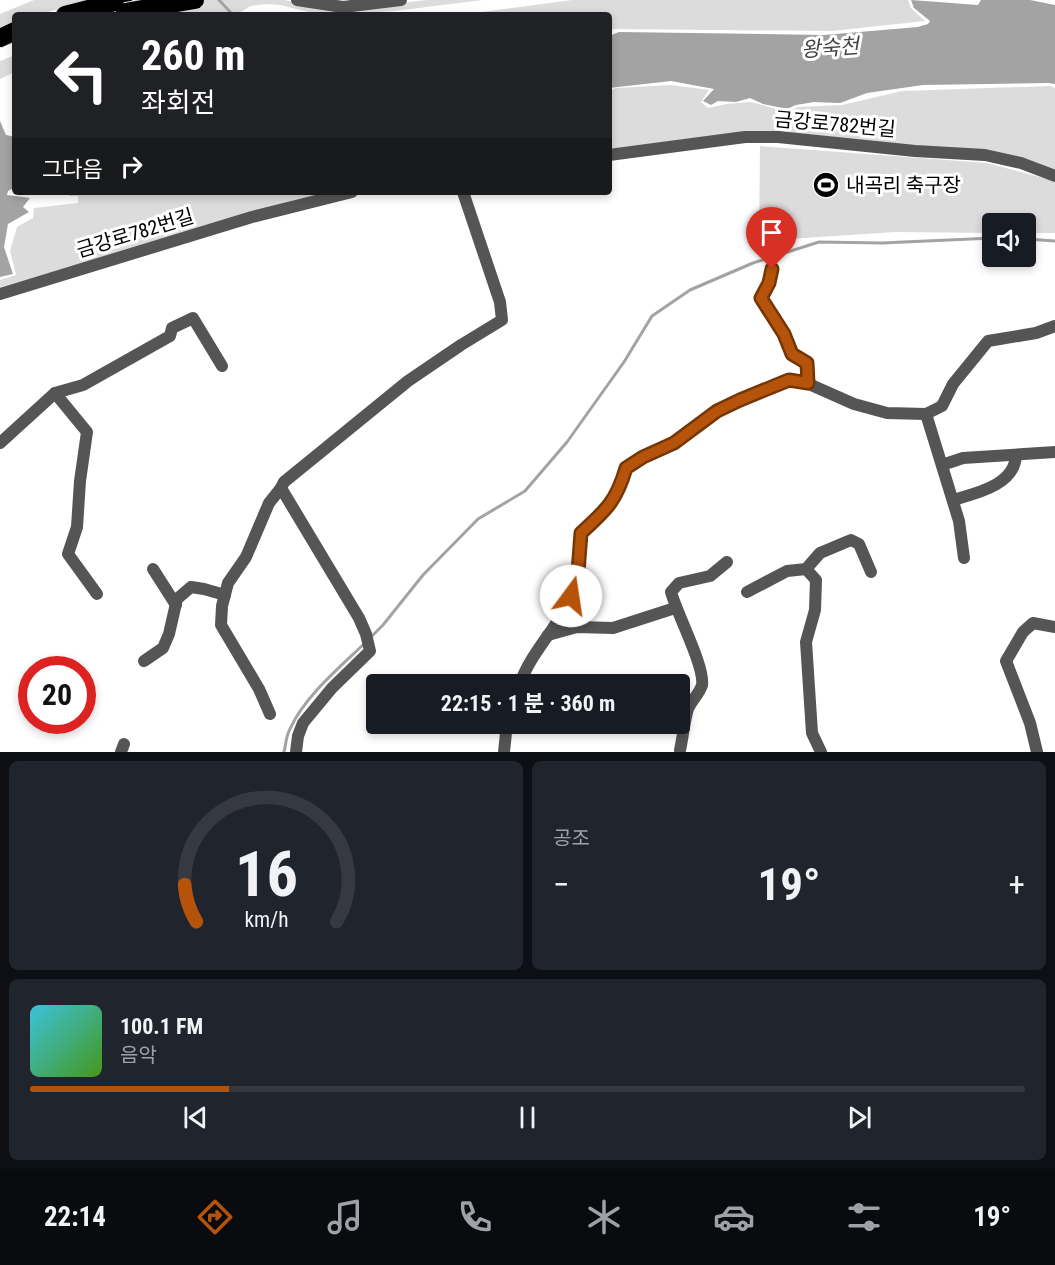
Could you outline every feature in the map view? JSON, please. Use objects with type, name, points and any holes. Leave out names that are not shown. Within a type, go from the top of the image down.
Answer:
[{"type":"highway","points":[[92,12],[195,0]]},
{"type":"street","points":[[297,0],[343,7],[401,0]]},
{"type":"street","name":"금강로782번길","points":[[612,155],[745,137],[778,137],[915,151],[985,155],[1021,163],[1055,176]]},
{"type":"street","name":"금강로782번길","points":[[0,294],[252,217],[340,195]]},
{"type":"street","points":[[270,714],[259,689],[220,625],[228,583],[246,557],[269,503],[284,482],[408,381],[502,320],[500,302],[464,195]]},
{"type":"street","points":[[772,269],[769,283],[761,298],[784,334],[792,354],[807,363],[808,383]]},
{"type":"street","points":[[0,443],[55,393],[83,385],[170,336],[172,328],[193,318],[222,366]]},
{"type":"street","points":[[524,674],[571,596],[578,572],[581,533],[610,506],[620,488],[626,468],[643,457],[674,443],[717,411],[789,380],[808,383],[854,404],[887,413],[926,414],[942,406],[953,384],[988,341],[1036,333],[1055,326]]},
{"type":"street","points":[[55,393],[87,432],[80,481],[78,527],[69,554],[97,594]]},
{"type":"street","points":[[926,414],[959,521],[964,558]]},
{"type":"street","points":[[942,465],[963,458],[1055,452]]},
{"type":"street","points":[[953,500],[980,492],[1005,480],[1016,467],[1016,455]]},
{"type":"street","points":[[281,488],[359,618],[370,651],[332,688],[303,723],[298,736],[296,752]]},
{"type":"street","points":[[747,592],[787,571],[806,569],[820,553],[851,540],[859,544],[871,572]]},
{"type":"street","points":[[680,750],[688,707],[702,686],[691,642],[675,608],[671,592],[678,583],[710,576],[727,562]]},
{"type":"street","points":[[153,569],[176,605]]},
{"type":"street","points":[[806,569],[816,580],[815,610],[806,642],[812,733],[821,752]]},
{"type":"street","points":[[144,661],[163,648],[169,634],[177,599],[191,588],[204,589],[225,596]]},
{"type":"street","points":[[548,634],[577,627],[613,628],[675,608]]},
{"type":"street","points":[[1037,752],[1030,723],[1006,661],[1023,632],[1033,623],[1055,627]]},
{"type":"street","points":[[504,752],[506,734]]},
{"type":"shaded area","points":[[34,0],[88,0],[48,12],[12,12],[12,25],[0,29],[0,14]]},
{"type":"shaded area","points":[[166,0],[284,0],[341,10],[427,0],[483,0],[380,12],[308,12],[281,5],[266,4],[251,6],[240,12],[164,12]]},
{"type":"shaded area","points":[[572,0],[908,0],[911,8],[925,21],[832,31],[612,30],[612,12],[482,12]]},
{"type":"shaded area","points":[[12,56],[12,73],[0,79],[0,61]]},
{"type":"shaded area","points":[[671,85],[709,90],[701,102],[708,108],[751,102],[787,112],[798,107],[842,105],[902,91],[1050,86],[1055,88],[1055,171],[835,139],[612,149],[612,90]]},
{"type":"shaded area","points":[[760,146],[987,163],[1055,181],[1055,233],[1036,233],[1036,213],[982,213],[982,233],[895,232],[759,241]]},
{"type":"shaded area","points":[[320,195],[0,287],[0,280],[16,275],[10,251],[17,227],[33,218],[34,208],[78,203],[78,196],[69,196]]},
{"type":"water","name":"왕숙천","points":[[911,0],[978,5],[981,0],[1030,0],[1055,5],[1055,84],[923,85],[867,93],[840,103],[814,102],[787,109],[763,104],[750,98],[736,102],[718,101],[711,105],[703,101],[714,89],[671,81],[612,88],[612,35],[619,32],[824,35],[918,27],[928,24],[930,21],[914,8]]},
{"type":"water","points":[[0,121],[6,135],[12,136],[12,189],[7,195],[30,198],[23,207],[29,212],[8,224],[4,247],[13,274],[0,277]]},
{"type":"waterway","points":[[219,0],[230,12]]},
{"type":"waterway","points":[[370,638],[423,575],[478,519],[525,491],[567,442],[624,362],[652,316],[690,290],[753,263],[819,242],[882,243],[982,238]]},
{"type":"waterway","points":[[1036,240],[1055,241]]},
{"type":"waterway","points":[[284,752],[289,732],[304,705],[323,683],[365,643]]},
{"type":"place","name":"내곡리 축구장","points":[[826,185]]},
{"type":"route","points":[[571,596],[578,572],[581,533],[610,506],[620,488],[626,468],[643,457],[674,443],[717,411],[740,400],[789,380],[808,383],[807,363],[792,354],[784,334],[761,298],[769,283],[772,269]]}]
